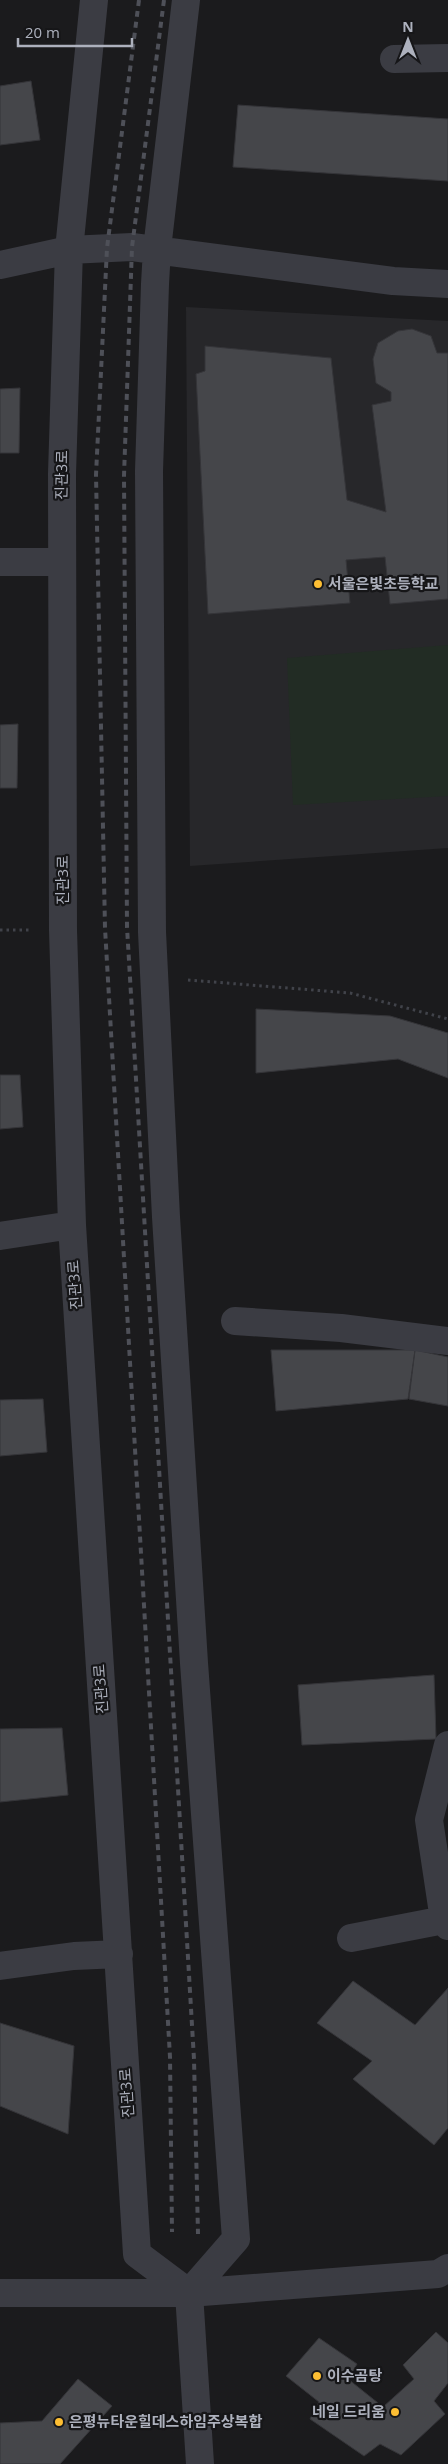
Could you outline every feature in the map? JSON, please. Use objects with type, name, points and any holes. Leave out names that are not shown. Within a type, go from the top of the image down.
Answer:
[{"type":"street","name":"진관3로","points":[[94,0],[69,250],[62,474],[63,930],[72,1225],[138,2254],[189,2293]]},
{"type":"street","points":[[186,0],[157,249],[149,471],[152,932],[166,1217],[194,1663],[236,2239],[189,2293],[200,2464]]},
{"type":"street","points":[[394,59],[448,58]]},
{"type":"street","points":[[0,265],[69,250],[132,247],[393,281],[448,284]]},
{"type":"street","points":[[0,562],[62,562]]},
{"type":"street","points":[[0,1236],[72,1225]]},
{"type":"street","points":[[235,1321],[341,1328],[448,1341]]},
{"type":"street","points":[[351,1938],[446,1923],[428,1820],[448,1745]]},
{"type":"street","points":[[0,1966],[74,1956],[118,1954]]},
{"type":"street","points":[[0,2293],[189,2293],[438,2274],[448,2268]]},
{"type":"path","points":[[0,930],[31,930]]},
{"type":"path","points":[[184,980],[350,993],[448,1019]]},
{"type":"shaded area","name":"서울은빛초등학교","points":[[186,307],[448,321],[448,848],[190,866]]},
{"type":"shaded area","points":[[448,645],[448,796],[293,805],[287,658]]},
{"type":"building","points":[[31,81],[40,140],[0,145],[0,86]]},
{"type":"building","points":[[238,105],[448,119],[448,181],[233,167]]},
{"type":"building","points":[[412,329],[431,336],[437,353],[448,353],[448,599],[390,604],[385,557],[346,560],[350,603],[208,614],[196,374],[205,371],[205,346],[331,358],[347,500],[386,512],[372,405],[391,401],[391,392],[376,383],[373,359],[378,343],[398,331]]},
{"type":"building","points":[[20,388],[19,453],[0,453],[0,389]]},
{"type":"building","points":[[18,724],[17,788],[0,788],[0,725]]},
{"type":"building","points":[[256,1009],[390,1016],[448,1033],[448,1078],[398,1059],[256,1073]]},
{"type":"building","points":[[0,1075],[20,1075],[23,1127],[0,1129]]},
{"type":"building","points":[[271,1350],[415,1350],[408,1399],[276,1411]]},
{"type":"building","points":[[415,1350],[448,1357],[448,1406],[409,1399]]},
{"type":"building","points":[[43,1399],[47,1452],[0,1456],[0,1400]]},
{"type":"building","points":[[434,1675],[436,1739],[302,1745],[298,1685]]},
{"type":"building","points":[[62,1728],[68,1795],[0,1802],[0,1729]]},
{"type":"building","points":[[353,1981],[415,2025],[448,1988],[448,2128],[434,2145],[353,2079],[372,2061],[317,2023]]},
{"type":"building","points":[[0,2023],[74,2046],[68,2134],[0,2106]]},
{"type":"building","points":[[436,2332],[448,2343],[448,2383],[434,2401],[445,2414],[401,2455],[380,2444],[364,2456],[310,2419],[319,2402],[286,2376],[319,2338],[357,2364],[348,2379],[383,2407],[414,2379],[403,2365]]},
{"type":"building","name":"은평뉴타운힐데스하임주상복합","points":[[78,2379],[112,2406],[60,2464],[0,2464],[0,2423],[42,2421]]},
{"type":"railway","points":[[139,0],[107,248],[96,475],[105,928],[170,2057],[172,2232]]},
{"type":"railway","points":[[164,0],[132,247],[124,476],[127,927],[194,2059],[198,2234]]},
{"type":"place","name":"서울은빛초등학교","points":[[318,584]]},
{"type":"place","name":"이수곰탕","points":[[317,2376]]},
{"type":"place","name":"네일 드리움","points":[[395,2412]]},
{"type":"place","name":"은평뉴타운힐데스하임주상복합","points":[[59,2422]]}]
